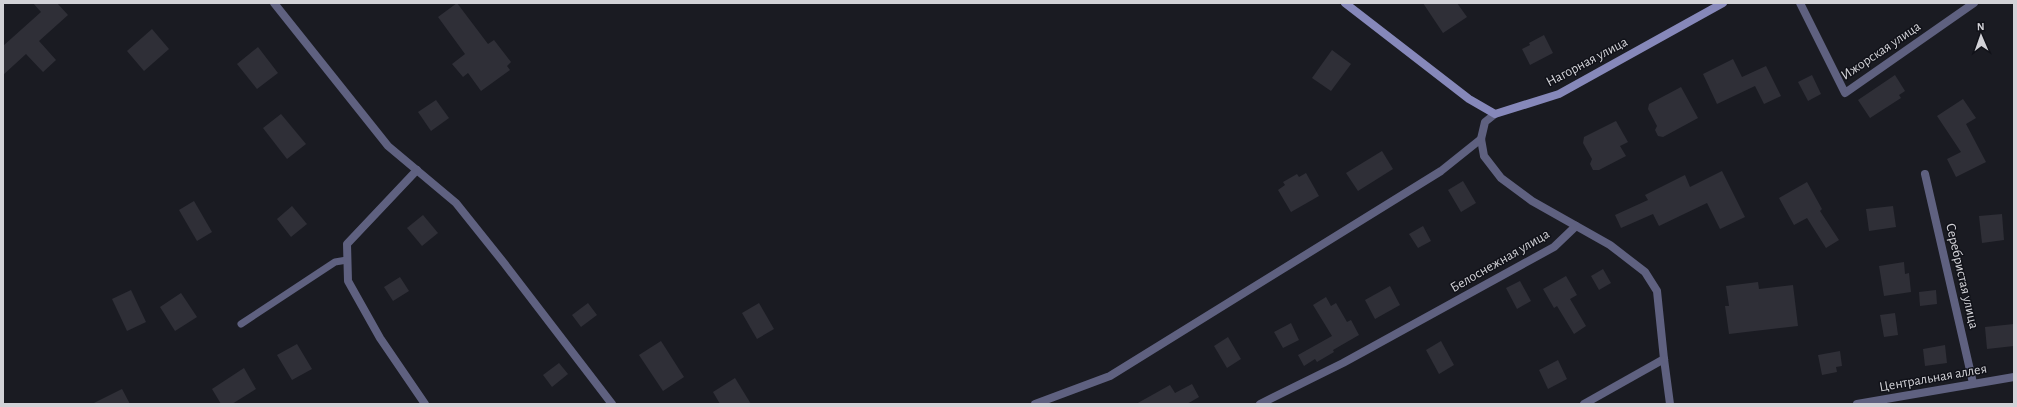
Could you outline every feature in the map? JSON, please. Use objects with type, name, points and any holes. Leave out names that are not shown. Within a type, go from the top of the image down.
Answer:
[{"type":"street","points":[[274,3],[388,146],[456,203],[504,262],[612,404]]},
{"type":"street","points":[[1345,3],[1469,99],[1495,114],[1484,122],[1481,139],[1484,156],[1502,178],[1532,200],[1610,244],[1645,272],[1657,291],[1670,404]]},
{"type":"street","name":"Нагорная улица","points":[[1495,114],[1559,94],[1723,3]]},
{"type":"street","name":"Ижорская улица","points":[[1800,3],[1845,93],[1974,3]]},
{"type":"street","points":[[1035,404],[1110,376],[1441,172],[1481,139]]},
{"type":"street","points":[[417,170],[347,244],[347,260],[348,281],[364,310],[426,404]]},
{"type":"street","name":"Серебристая улица","points":[[1925,174],[1973,383]]},
{"type":"street","name":"Белоснежная улица","points":[[1260,404],[1343,363],[1554,247],[1576,226]]},
{"type":"street","points":[[1584,404],[1664,359]]},
{"type":"street","name":"Центральная аллея","points":[[1857,404],[1901,401],[1973,383],[2014,377]]},
{"type":"lane","points":[[240,324],[335,262],[347,260]]},
{"type":"building","points":[[33,3],[57,3],[68,15],[39,41],[56,60],[43,72],[26,54],[3,75],[3,46],[41,12]]},
{"type":"building","points":[[457,3],[488,44],[494,40],[511,62],[507,66],[510,70],[481,91],[468,73],[463,77],[452,64],[465,54],[438,17]]},
{"type":"building","points":[[1423,3],[1457,3],[1467,17],[1443,33]]},
{"type":"building","points":[[152,29],[169,49],[144,71],[127,51]]},
{"type":"building","points":[[1544,35],[1553,53],[1530,65],[1522,49],[1530,45],[1529,43]]},
{"type":"building","points":[[258,47],[278,73],[257,89],[237,64]]},
{"type":"building","points":[[1332,50],[1351,64],[1331,91],[1312,78]]},
{"type":"building","points":[[1733,59],[1742,77],[1766,66],[1781,96],[1764,104],[1755,86],[1717,104],[1703,74]]},
{"type":"building","points":[[1812,75],[1821,94],[1808,101],[1798,82]]},
{"type":"building","points":[[1895,75],[1905,91],[1899,95],[1901,98],[1870,118],[1858,100]]},
{"type":"building","points":[[1681,87],[1698,118],[1663,137],[1658,136],[1655,130],[1657,126],[1648,109],[1649,104]]},
{"type":"building","points":[[1963,99],[1976,118],[1966,124],[1986,162],[1956,177],[1947,159],[1961,152],[1937,116]]},
{"type":"building","points":[[436,100],[449,118],[431,131],[418,112]]},
{"type":"building","points":[[281,114],[306,144],[287,159],[263,128]]},
{"type":"building","points":[[1616,121],[1628,142],[1620,146],[1626,156],[1599,170],[1593,170],[1590,164],[1592,159],[1583,143],[1584,137]]},
{"type":"building","points":[[1382,151],[1393,169],[1358,191],[1346,173]]},
{"type":"building","points":[[1722,171],[1745,217],[1720,229],[1707,203],[1659,226],[1653,214],[1621,228],[1615,215],[1648,200],[1645,195],[1685,175],[1690,187]]},
{"type":"building","points":[[1306,173],[1319,196],[1291,212],[1278,190],[1285,185],[1283,182],[1297,174],[1299,177]]},
{"type":"building","points":[[1463,181],[1476,203],[1461,212],[1448,190]]},
{"type":"building","points":[[1807,182],[1822,209],[1820,211],[1839,240],[1826,248],[1807,218],[1794,225],[1779,198]]},
{"type":"building","points":[[194,201],[212,232],[197,241],[179,210]]},
{"type":"building","points":[[292,206],[307,224],[291,237],[277,219]]},
{"type":"building","points":[[1893,206],[1896,227],[1869,231],[1866,209]]},
{"type":"building","points":[[2002,214],[2004,240],[1982,243],[1979,216]]},
{"type":"building","points":[[423,215],[438,233],[422,246],[407,228]]},
{"type":"building","points":[[1423,226],[1431,241],[1418,248],[1409,234]]},
{"type":"building","points":[[1904,262],[1905,274],[1909,273],[1911,292],[1884,296],[1879,266]]},
{"type":"building","points":[[1603,269],[1611,283],[1599,290],[1591,276]]},
{"type":"building","points":[[1566,276],[1577,295],[1570,299],[1586,326],[1574,334],[1557,306],[1554,308],[1543,289]]},
{"type":"building","points":[[400,277],[409,291],[393,301],[384,287]]},
{"type":"building","points":[[1520,281],[1531,301],[1517,309],[1506,288]]},
{"type":"building","points":[[1758,282],[1759,289],[1793,285],[1798,326],[1729,334],[1725,306],[1729,306],[1726,286]]},
{"type":"building","points":[[1390,286],[1400,305],[1375,319],[1365,300]]},
{"type":"building","points":[[131,290],[146,322],[127,331],[112,299]]},
{"type":"building","points":[[1936,290],[1937,304],[1920,306],[1919,292]]},
{"type":"building","points":[[181,293],[197,317],[175,331],[160,307]]},
{"type":"building","points":[[1326,297],[1331,306],[1336,303],[1347,322],[1351,320],[1359,335],[1333,350],[1334,352],[1317,362],[1315,359],[1304,366],[1298,355],[1332,336],[1313,305]]},
{"type":"building","points":[[588,303],[597,315],[581,327],[572,315]]},
{"type":"building","points":[[759,303],[774,329],[757,339],[742,313]]},
{"type":"building","points":[[1895,313],[1898,335],[1884,337],[1880,315]]},
{"type":"building","points":[[1291,323],[1299,340],[1283,348],[1274,332]]},
{"type":"building","points":[[2014,324],[2014,346],[1987,349],[1985,327]]},
{"type":"building","points":[[1228,337],[1241,359],[1227,368],[1214,346]]},
{"type":"building","points":[[661,341],[684,377],[663,391],[639,355]]},
{"type":"building","points":[[1441,341],[1454,365],[1439,374],[1426,350]]},
{"type":"building","points":[[297,344],[312,369],[292,380],[277,355]]},
{"type":"building","points":[[1945,345],[1947,363],[1925,366],[1923,349]]},
{"type":"building","points":[[1840,351],[1842,366],[1836,367],[1837,372],[1822,375],[1818,355]]},
{"type":"building","points":[[1558,360],[1567,379],[1548,389],[1539,370]]},
{"type":"building","points":[[559,363],[568,374],[552,387],[543,375]]},
{"type":"building","points":[[244,368],[256,389],[232,404],[221,404],[212,389]]},
{"type":"building","points":[[735,378],[751,404],[720,404],[713,392]]},
{"type":"building","points":[[1192,384],[1199,397],[1187,404],[1136,404],[1170,385],[1175,393]]},
{"type":"building","points":[[122,389],[130,404],[92,404]]}]
